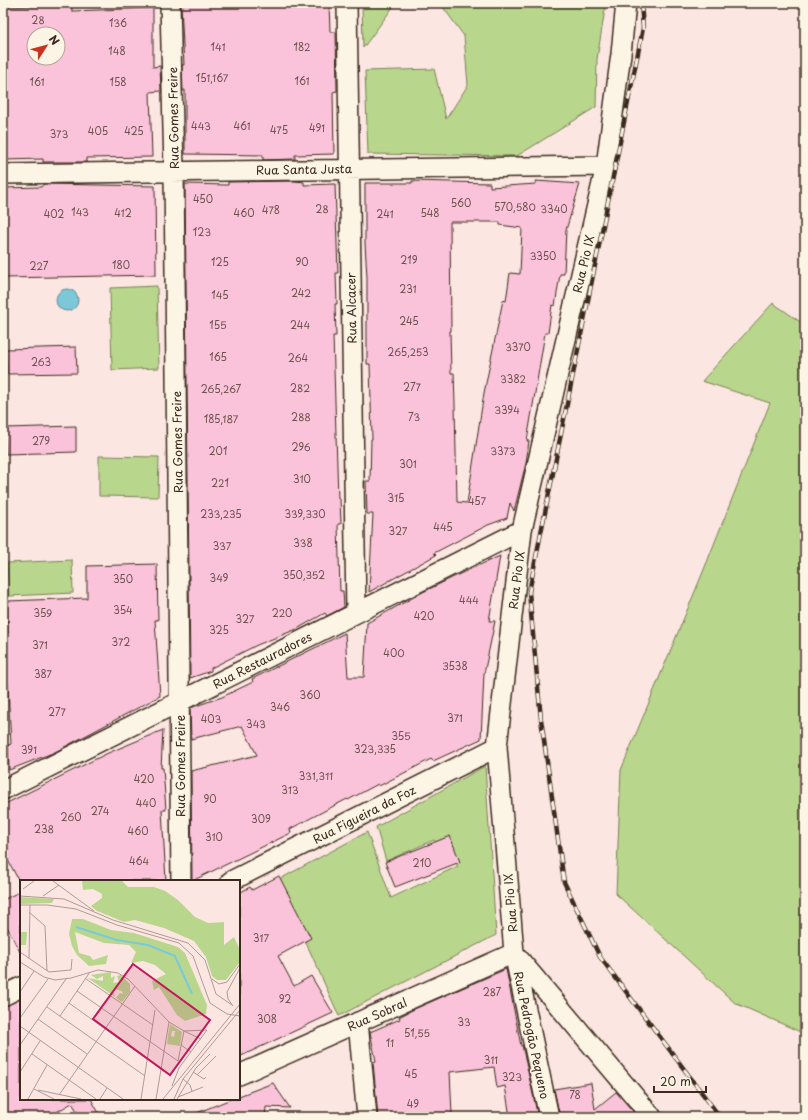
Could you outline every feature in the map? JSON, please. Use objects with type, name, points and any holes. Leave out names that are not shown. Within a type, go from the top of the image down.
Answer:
[{"type":"street","name":"Rua Gomes Freire","points":[[170,3],[174,171],[181,880]]},
{"type":"street","name":"Rua Alcacer","points":[[347,3],[356,613]]},
{"type":"street","name":"Rua Pio IX","points":[[514,953],[497,747],[522,530],[606,166],[621,54],[626,3]]},
{"type":"street","name":"Rua Santa Justa","points":[[3,174],[606,166]]},
{"type":"street","name":"Rua Restauradores","points":[[3,790],[522,530]]},
{"type":"street","name":"Rua Figueira da Foz","points":[[233,880],[497,747]]},
{"type":"street","name":"Rua Sobral","points":[[240,1075],[514,953]]},
{"type":"street","name":"Rua Pedrogão Pequeno","points":[[514,953],[549,1117]]},
{"type":"street","points":[[514,953],[652,1117]]},
{"type":"street","points":[[3,996],[20,988]]},
{"type":"street","points":[[358,1022],[367,1117]]},
{"type":"green space","points":[[362,3],[396,3],[363,48]]},
{"type":"green space","points":[[440,3],[606,3],[597,59],[596,107],[517,156],[368,154],[365,71],[434,69],[446,119],[468,85],[464,36]]},
{"type":"green space","points":[[157,286],[159,368],[112,370],[110,288]]},
{"type":"green space","points":[[773,303],[805,325],[805,1034],[735,1003],[616,894],[621,770],[703,572],[770,403],[702,381]]},
{"type":"green space","points":[[99,456],[159,457],[158,497],[99,496]]},
{"type":"green space","points":[[72,560],[73,593],[9,596],[7,563]]},
{"type":"green space","points":[[485,766],[496,935],[339,1016],[278,880],[367,832],[391,898],[458,866],[434,840],[386,861],[376,827]]},
{"type":"water","points":[[67,289],[75,292],[78,300],[75,308],[67,311],[59,308],[56,300],[59,292]]},
{"type":"building","points":[[329,3],[330,32],[336,32],[337,91],[333,92],[334,154],[295,155],[295,159],[263,160],[263,155],[185,154],[185,90],[183,91],[182,65],[184,65],[181,4]]},
{"type":"building","points":[[72,5],[72,11],[153,8],[153,67],[160,66],[161,91],[150,92],[152,157],[87,158],[87,162],[43,162],[43,159],[4,160],[3,7]]},
{"type":"building","points":[[412,181],[490,183],[490,187],[536,184],[536,181],[580,184],[566,230],[564,274],[560,274],[555,306],[552,305],[548,333],[545,333],[527,441],[529,441],[526,463],[514,511],[510,503],[507,518],[488,525],[434,553],[436,555],[369,592],[373,514],[367,514],[366,481],[370,481],[372,439],[370,364],[367,364],[365,183],[412,183]],"holes":[[[450,222],[500,222],[500,225],[522,228],[520,274],[510,273],[506,301],[503,300],[484,393],[467,503],[457,502],[454,373],[451,373]]]},
{"type":"building","points":[[228,182],[304,182],[304,185],[335,184],[338,273],[336,273],[337,304],[335,304],[336,336],[333,336],[338,499],[340,499],[341,524],[338,524],[340,591],[343,591],[344,607],[327,616],[325,613],[297,629],[257,645],[211,668],[211,671],[190,678],[185,184],[228,185]]},
{"type":"building","points":[[44,184],[155,186],[156,275],[4,278],[3,188],[41,187]]},
{"type":"building","points":[[76,347],[77,373],[7,374],[6,349]]},
{"type":"building","points":[[76,426],[76,452],[6,454],[5,428]]},
{"type":"building","points":[[500,556],[489,621],[495,621],[484,674],[481,739],[433,761],[431,759],[379,786],[378,784],[348,800],[347,799],[290,829],[291,833],[192,880],[191,771],[257,755],[242,726],[191,739],[190,708],[222,697],[253,682],[252,679],[345,633],[348,677],[364,677],[367,623],[421,593]]},
{"type":"building","points":[[157,564],[158,620],[155,620],[160,696],[55,752],[9,770],[8,745],[11,744],[5,633],[8,633],[7,601],[87,598],[87,566]]},
{"type":"building","points":[[163,730],[161,768],[163,768],[166,810],[162,810],[166,880],[19,881],[3,851],[3,805],[108,753]]},
{"type":"building","points":[[450,836],[460,862],[395,887],[385,862]]},
{"type":"building","points":[[279,876],[311,938],[278,956],[294,986],[311,976],[333,1013],[240,1057],[240,892],[250,887],[252,890]]},
{"type":"building","points":[[20,892],[20,952],[3,919],[3,900]]},
{"type":"building","points":[[506,969],[521,1046],[522,1045],[538,1117],[510,1117],[505,1086],[497,1088],[494,1067],[450,1072],[452,1114],[378,1117],[373,1062],[376,1061],[370,1032],[400,1019],[399,1017],[412,1010]]},
{"type":"building","points":[[20,999],[20,1100],[92,1100],[99,1113],[91,1117],[81,1117],[72,1103],[48,1117],[8,1117],[3,1109],[3,1007]]},
{"type":"building","points":[[273,1083],[290,1108],[266,1107],[265,1117],[187,1117],[229,1100],[240,1100],[240,1096]]},
{"type":"building","points":[[591,1083],[595,1109],[616,1092],[638,1117],[560,1117],[554,1089]]},
{"type":"railway","points":[[641,3],[643,28],[529,592],[541,719],[564,882],[600,957],[720,1117]]}]
